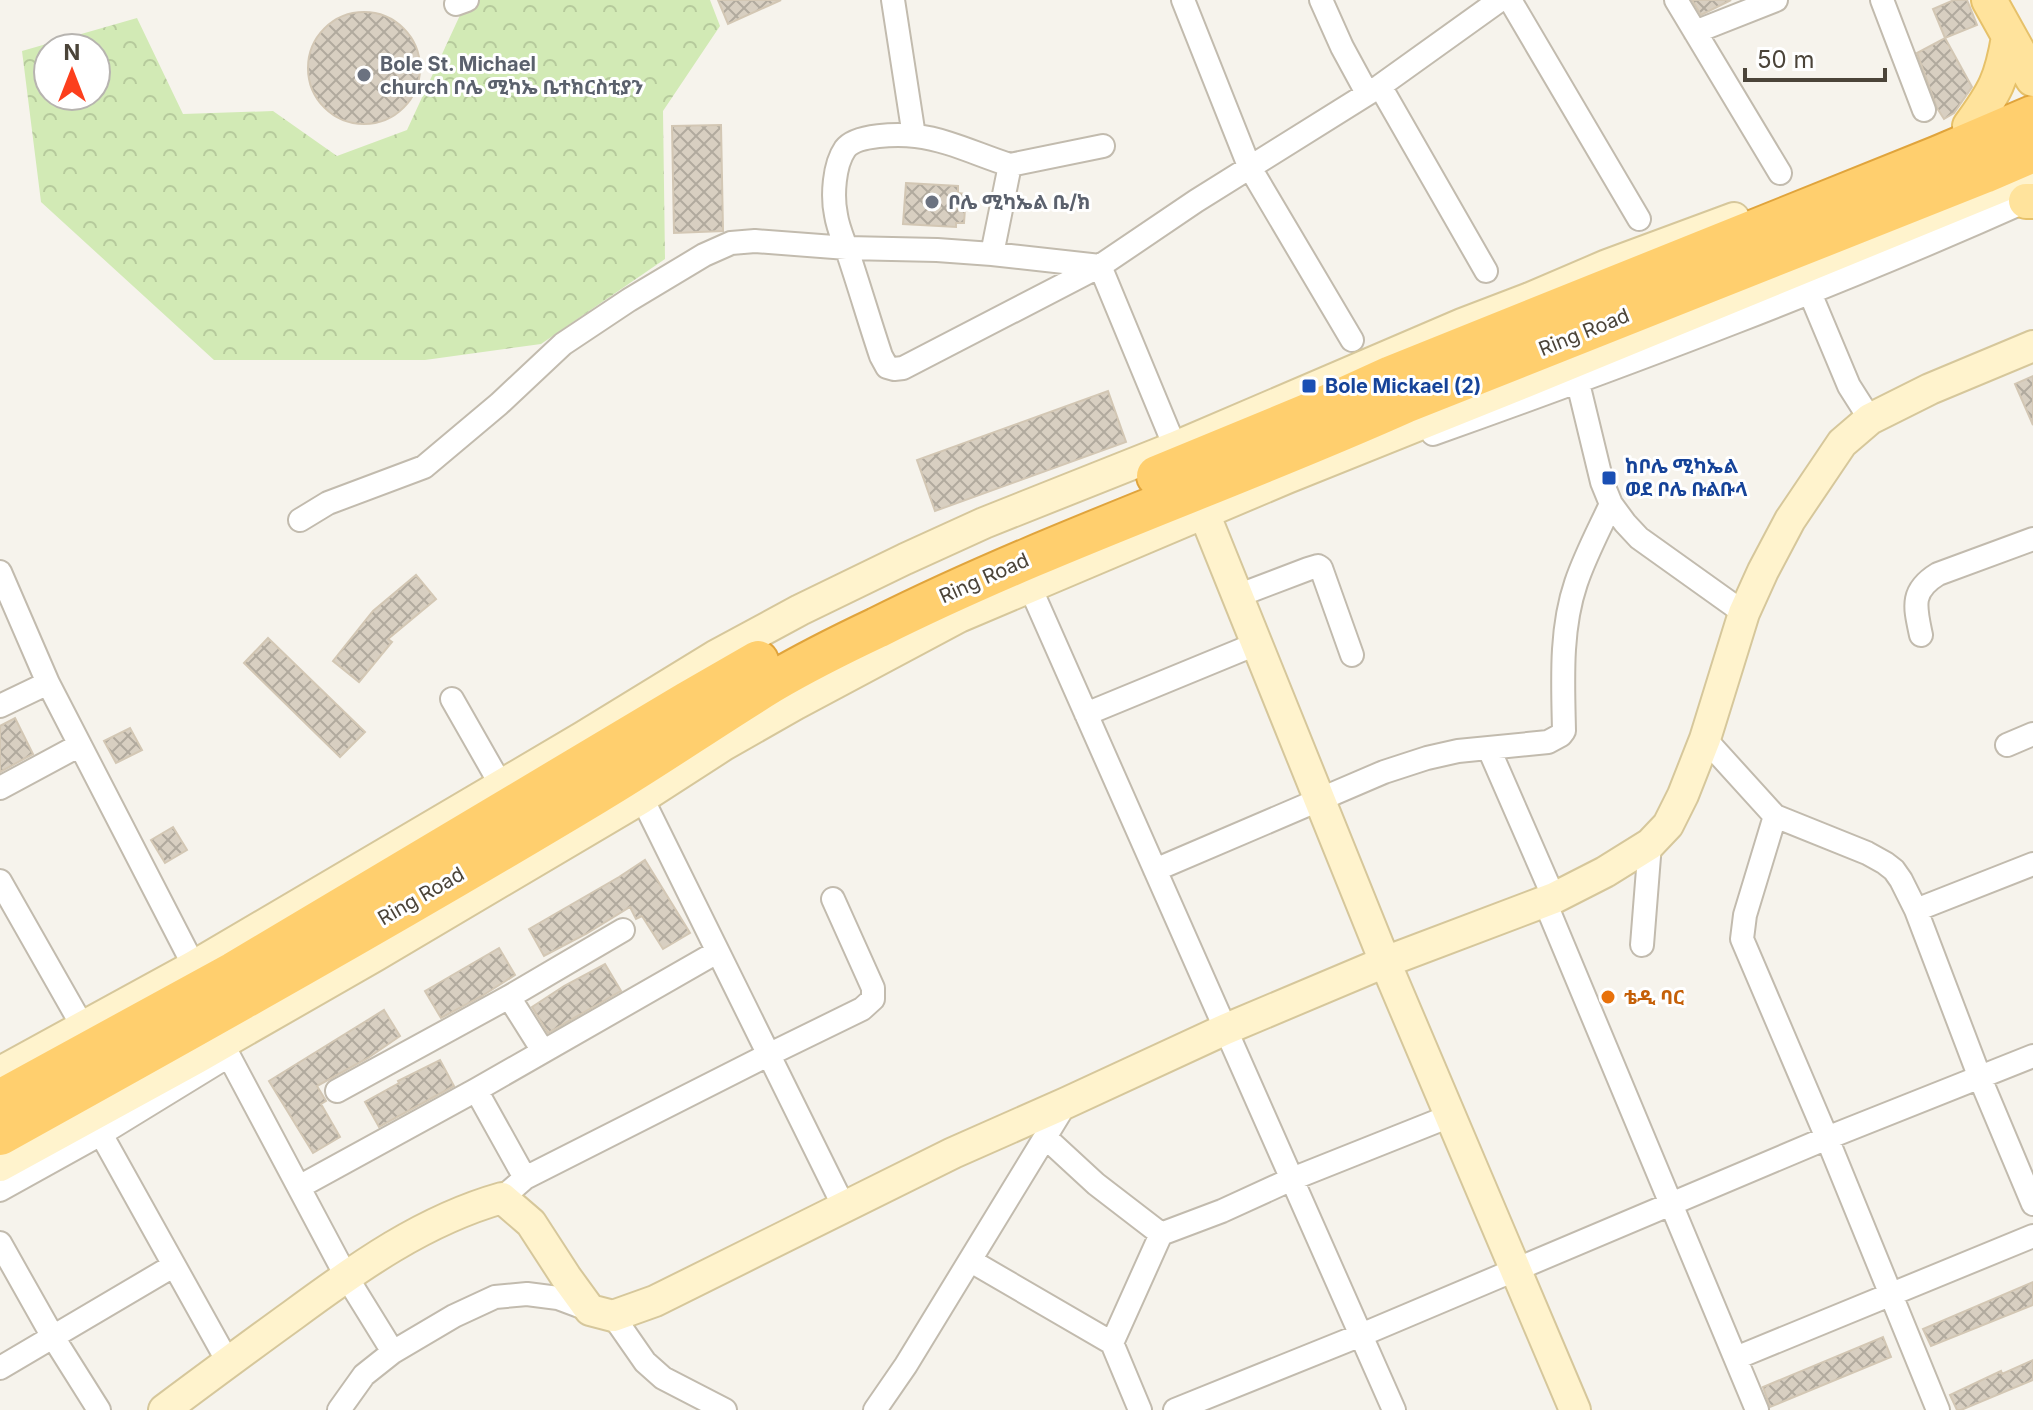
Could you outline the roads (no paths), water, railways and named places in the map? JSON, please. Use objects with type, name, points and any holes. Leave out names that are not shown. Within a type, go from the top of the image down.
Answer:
[{"type":"highway","name":"Ring Road","points":[[0,1135],[211,1018],[598,793],[773,682],[863,635],[982,577],[1329,437],[1398,389],[2033,116]]},
{"type":"highway","name":"Ring Road","points":[[0,1100],[234,972],[687,702],[779,650],[902,587],[996,544],[1312,412],[1398,389],[1984,173],[2033,152]]},
{"type":"main road","points":[[1989,0],[2021,35]]},
{"type":"main road","points":[[2015,0],[2033,79]]},
{"type":"main road","points":[[1970,126],[1990,98],[2021,35]]},
{"type":"street","points":[[893,0],[914,136]]},
{"type":"street","points":[[1183,0],[1249,166],[1352,340]]},
{"type":"street","points":[[1321,0],[1342,47],[1374,89],[1486,271]]},
{"type":"street","points":[[1103,146],[1010,165],[954,144],[914,136],[858,140],[846,148],[833,189],[836,216],[887,367],[903,368],[1100,266],[1249,166],[1374,89],[1500,0]]},
{"type":"street","points":[[1510,0],[1639,219]]},
{"type":"street","points":[[1676,0],[1780,173]]},
{"type":"street","points":[[1695,32],[1776,0]]},
{"type":"street","points":[[1882,0],[1924,110]]},
{"type":"street","points":[[0,1072],[194,966],[715,656],[905,559],[984,523],[1175,447],[1462,324],[1607,265],[1918,149],[2033,98]]},
{"type":"street","points":[[992,254],[1010,165]]},
{"type":"street","points":[[1287,478],[1369,457],[1578,383],[1810,293],[2031,194]]},
{"type":"street","points":[[0,1190],[96,1125],[226,1050],[724,745],[832,683],[959,617],[1287,478],[1526,382],[2031,194]]},
{"type":"street","points":[[300,520],[328,503],[424,467],[499,404],[563,344],[629,300],[704,255],[731,243],[755,241],[847,248],[937,250],[1100,266]]},
{"type":"street","points":[[1100,266],[1175,447]]},
{"type":"street","points":[[1810,293],[1849,386],[1870,419]]},
{"type":"street","points":[[339,1410],[364,1375],[393,1352],[454,1316],[495,1297],[527,1294],[558,1298],[602,1313],[655,1301],[953,1153],[1226,1029],[1385,962],[1550,900],[1605,872],[1650,844],[1668,825],[1683,795],[1705,739],[1744,613],[1790,520],[1842,443],[1870,419],[1930,389],[2033,346]]},
{"type":"street","points":[[1578,383],[1602,482],[1611,504],[1639,538],[1744,613]]},
{"type":"street","points":[[1155,870],[1384,772],[1458,751],[1548,742],[1561,735],[1564,731],[1563,662],[1568,616],[1576,584],[1611,504]]},
{"type":"street","points":[[1204,513],[1385,962],[1575,1410]]},
{"type":"street","points":[[1921,635],[1916,609],[1919,593],[1926,582],[1938,574],[2033,539]]},
{"type":"street","points":[[1237,596],[1318,566],[1324,571],[1352,655]]},
{"type":"street","points":[[0,572],[48,683],[194,966]]},
{"type":"street","points":[[1030,587],[1394,1410]]},
{"type":"street","points":[[1086,714],[1256,644]]},
{"type":"street","points":[[0,706],[48,683]]},
{"type":"street","points":[[452,699],[501,785]]},
{"type":"street","points":[[2007,745],[2033,734]]},
{"type":"street","points":[[1705,739],[1775,816],[1867,853],[1894,870],[1916,910],[1980,1078],[2033,1204]]},
{"type":"street","points":[[0,788],[80,745]]},
{"type":"street","points":[[1489,749],[1671,1205],[1757,1410]]},
{"type":"street","points":[[642,798],[844,1207]]},
{"type":"street","points":[[1775,816],[1745,915],[1742,939],[1938,1410]]},
{"type":"street","points":[[1642,945],[1650,844]]},
{"type":"street","points":[[1916,910],[2033,864]]},
{"type":"street","points":[[0,881],[83,1027]]},
{"type":"street","points":[[164,1410],[346,1276],[397,1243],[514,1188],[862,1009],[873,999],[873,988],[833,899]]},
{"type":"street","points":[[337,1091],[509,997],[623,930]]},
{"type":"street","points":[[299,1187],[717,952]]},
{"type":"street","points":[[509,997],[543,1051]]},
{"type":"street","points":[[226,1050],[346,1276],[393,1352]]},
{"type":"street","points":[[1175,1410],[1827,1138],[2033,1056]]},
{"type":"street","points":[[476,1090],[514,1188],[531,1223],[566,1277],[663,1378],[725,1410]]},
{"type":"street","points":[[875,1410],[971,1261],[1066,1103]]},
{"type":"street","points":[[1112,1343],[1161,1234],[1450,1116]]},
{"type":"street","points":[[0,1166],[96,1125]]},
{"type":"street","points":[[96,1125],[228,1362]]},
{"type":"street","points":[[1045,1137],[1096,1184],[1161,1234]]},
{"type":"street","points":[[1736,1358],[2033,1236]]},
{"type":"street","points":[[0,1243],[99,1410]]},
{"type":"street","points":[[971,1261],[1112,1343],[1140,1410]]},
{"type":"street","points":[[0,1368],[173,1266]]},
{"type":"place","name":"Bole St. Michael church ቦሌ ሚካኤ ቤተክርስቲያን","points":[[364,75]]},
{"type":"place","name":"ቦሌ ሚካኤል ቤ/ክ","points":[[932,202]]},
{"type":"place","name":"Bole Mickael (2)","points":[[1309,386]]},
{"type":"place","name":"ከቦሌ ሚካኤል ወደ ቦሌ ቡልቡላ","points":[[1609,478]]},
{"type":"place","name":"ቴዲ ባር","points":[[1608,997]]}]
